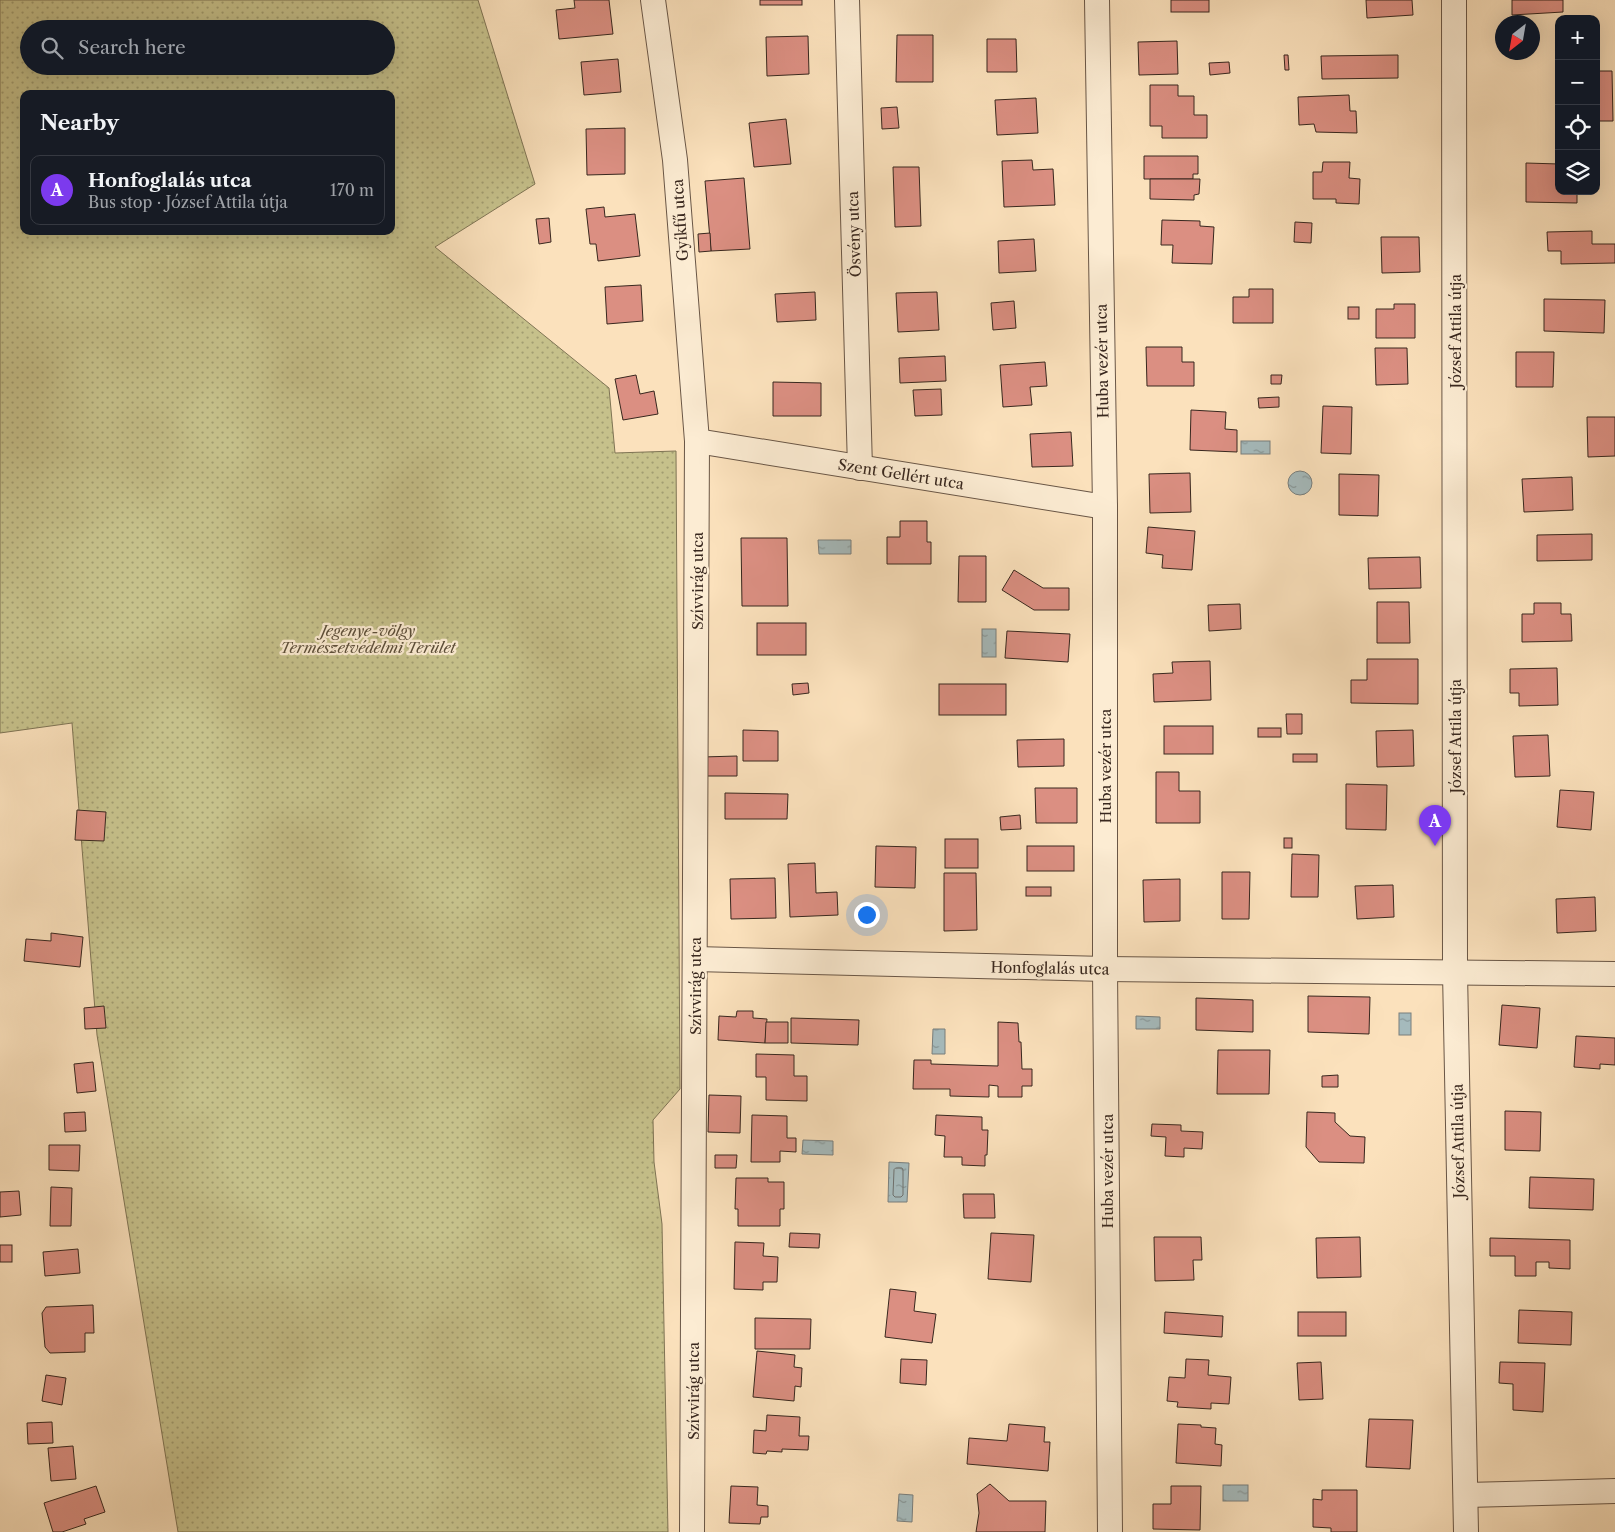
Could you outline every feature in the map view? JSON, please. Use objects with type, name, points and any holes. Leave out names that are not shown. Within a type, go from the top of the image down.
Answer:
[{"type":"street","name":"Gyíkfű utca","points":[[653,0],[676,160],[697,441]]},
{"type":"street","name":"Ösvény utca","points":[[847,0],[860,468]]},
{"type":"street","name":"Huba vezér utca","points":[[1097,0],[1105,507],[1105,970],[1110,1532]]},
{"type":"street","name":"József Attila útja","points":[[1454,0],[1455,972],[1466,1532]]},
{"type":"street","name":"Szent Gellért utca","points":[[697,441],[1105,507]]},
{"type":"street","name":"Szívvirág utca","points":[[692,1532],[697,441]]},
{"type":"street","name":"Honfoglalás utca","points":[[695,959],[1105,970],[1615,974]]},
{"type":"street","points":[[1466,1494],[1615,1491]]},
{"type":"green space","name":"Jegenye-völgy Természetvédelmi Terület","points":[[0,0],[478,0],[535,184],[435,247],[609,388],[615,453],[676,451],[680,1089],[653,1120],[654,1162],[662,1224],[668,1532],[178,1532],[97,1035],[72,723],[0,733]]},
{"type":"water","points":[[1241,441],[1270,441],[1270,454],[1241,454]]},
{"type":"water","points":[[1300,471],[1308,475],[1312,483],[1308,491],[1300,495],[1292,491],[1288,483],[1292,475]]},
{"type":"water","points":[[818,540],[851,540],[851,554],[819,554]]},
{"type":"water","points":[[982,629],[996,629],[996,657],[982,657]]},
{"type":"water","points":[[1399,1013],[1411,1013],[1411,1035],[1399,1035]]},
{"type":"water","points":[[1136,1016],[1160,1017],[1160,1029],[1136,1029]]},
{"type":"water","points":[[933,1029],[945,1029],[945,1054],[932,1054]]},
{"type":"water","points":[[803,1140],[833,1141],[833,1155],[802,1154]]},
{"type":"water","points":[[889,1162],[909,1163],[907,1202],[888,1202]]},
{"type":"water","points":[[1223,1485],[1248,1485],[1248,1501],[1223,1501]]},
{"type":"water","points":[[899,1494],[913,1495],[912,1522],[897,1521]]},
{"type":"building","points":[[574,0],[609,0],[613,34],[559,39],[556,10],[575,8]]},
{"type":"building","points":[[760,0],[802,0],[802,5],[760,5]]},
{"type":"building","points":[[1171,0],[1209,0],[1209,12],[1171,12]]},
{"type":"building","points":[[1366,0],[1412,0],[1413,15],[1367,18]]},
{"type":"building","points":[[1512,0],[1563,0],[1563,12],[1512,15]]},
{"type":"building","points":[[897,35],[933,35],[933,82],[896,82]]},
{"type":"building","points":[[808,36],[809,74],[767,76],[766,37]]},
{"type":"building","points":[[987,39],[1016,39],[1017,72],[987,72]]},
{"type":"building","points":[[1177,41],[1178,74],[1139,75],[1138,42]]},
{"type":"building","points":[[1284,55],[1288,55],[1289,70],[1285,70]]},
{"type":"building","points":[[1398,55],[1398,78],[1322,79],[1321,56]]},
{"type":"building","points":[[618,59],[621,92],[584,95],[581,62]]},
{"type":"building","points":[[1229,62],[1230,73],[1210,75],[1209,63]]},
{"type":"building","points":[[1600,71],[1612,71],[1613,121],[1600,121]]},
{"type":"building","points":[[1150,85],[1178,85],[1178,96],[1194,96],[1194,115],[1207,115],[1207,138],[1162,138],[1162,126],[1150,126]]},
{"type":"building","points":[[1349,95],[1350,111],[1356,111],[1357,133],[1316,132],[1314,124],[1299,125],[1298,97]]},
{"type":"building","points":[[1036,98],[1038,133],[997,135],[995,100]]},
{"type":"building","points":[[897,107],[899,128],[882,129],[881,108]]},
{"type":"building","points":[[786,119],[791,164],[754,167],[749,123]]},
{"type":"building","points":[[625,128],[625,174],[587,175],[586,129]]},
{"type":"building","points":[[1144,156],[1198,156],[1198,174],[1193,174],[1193,179],[1144,179]]},
{"type":"building","points":[[1032,160],[1033,170],[1053,169],[1055,205],[1004,207],[1002,161]]},
{"type":"building","points":[[1323,162],[1350,162],[1349,178],[1360,179],[1359,204],[1336,203],[1336,199],[1313,199],[1313,172],[1322,172]]},
{"type":"building","points":[[1526,163],[1555,164],[1555,195],[1577,195],[1577,203],[1526,202]]},
{"type":"building","points":[[893,167],[919,167],[921,226],[895,227]]},
{"type":"building","points":[[744,178],[750,249],[711,251],[705,181]]},
{"type":"building","points":[[1150,179],[1200,179],[1199,194],[1194,195],[1194,200],[1150,199]]},
{"type":"building","points":[[604,207],[605,217],[635,214],[640,256],[598,261],[596,244],[590,244],[586,209]]},
{"type":"building","points":[[549,218],[551,242],[539,244],[536,219]]},
{"type":"building","points":[[1162,220],[1200,221],[1200,226],[1214,227],[1212,264],[1172,263],[1173,245],[1161,245]]},
{"type":"building","points":[[1295,222],[1312,223],[1311,243],[1294,242]]},
{"type":"building","points":[[1592,231],[1592,244],[1615,244],[1615,263],[1561,264],[1561,251],[1548,251],[1547,232]]},
{"type":"building","points":[[710,233],[711,251],[699,252],[698,234]]},
{"type":"building","points":[[1381,237],[1419,237],[1420,272],[1382,273]]},
{"type":"building","points":[[1034,239],[1036,271],[999,273],[998,241]]},
{"type":"building","points":[[641,285],[643,321],[607,324],[605,287]]},
{"type":"building","points":[[1249,289],[1273,289],[1273,323],[1233,323],[1233,297],[1249,297]]},
{"type":"building","points":[[815,292],[816,320],[777,322],[775,294]]},
{"type":"building","points":[[937,292],[939,330],[898,332],[896,293]]},
{"type":"building","points":[[1544,299],[1605,300],[1604,333],[1544,331]]},
{"type":"building","points":[[1014,301],[1016,328],[993,330],[991,303]]},
{"type":"building","points":[[1394,304],[1415,304],[1415,338],[1376,338],[1376,309],[1394,309]]},
{"type":"building","points":[[1348,307],[1359,307],[1359,319],[1348,319]]},
{"type":"building","points":[[1146,347],[1182,347],[1182,362],[1194,362],[1194,386],[1147,386]]},
{"type":"building","points":[[1375,348],[1407,348],[1408,384],[1376,385]]},
{"type":"building","points":[[1516,352],[1554,352],[1553,387],[1516,387]]},
{"type":"building","points":[[945,356],[946,381],[900,383],[899,358]]},
{"type":"building","points":[[1045,362],[1047,386],[1030,387],[1032,405],[1003,407],[1000,365]]},
{"type":"building","points":[[636,375],[640,394],[654,391],[658,414],[623,420],[615,379]]},
{"type":"building","points":[[1271,375],[1282,375],[1281,384],[1271,384]]},
{"type":"building","points":[[773,382],[821,383],[821,416],[773,416]]},
{"type":"building","points":[[941,389],[942,415],[915,416],[913,390]]},
{"type":"building","points":[[1279,397],[1279,407],[1259,408],[1258,398]]},
{"type":"building","points":[[1323,406],[1352,407],[1351,454],[1321,453]]},
{"type":"building","points":[[1191,410],[1226,412],[1225,429],[1237,430],[1237,452],[1190,450]]},
{"type":"building","points":[[1587,417],[1615,417],[1615,456],[1588,457]]},
{"type":"building","points":[[1071,432],[1073,466],[1032,467],[1030,434]]},
{"type":"building","points":[[1190,473],[1191,512],[1150,513],[1149,474]]},
{"type":"building","points":[[1339,474],[1379,475],[1378,516],[1339,515]]},
{"type":"building","points":[[1572,477],[1573,510],[1524,512],[1522,479]]},
{"type":"building","points":[[900,521],[927,521],[927,542],[931,542],[931,564],[887,564],[887,537],[900,537]]},
{"type":"building","points":[[1148,527],[1195,531],[1192,570],[1162,568],[1163,555],[1146,553]]},
{"type":"building","points":[[1592,534],[1592,560],[1537,561],[1537,535]]},
{"type":"building","points":[[741,538],[787,538],[788,606],[742,606]]},
{"type":"building","points":[[959,556],[986,556],[986,602],[958,602]]},
{"type":"building","points":[[1420,557],[1421,588],[1369,589],[1368,558]]},
{"type":"building","points":[[1014,570],[1043,588],[1069,588],[1069,610],[1034,610],[1002,590]]},
{"type":"building","points":[[1377,602],[1409,602],[1410,643],[1377,643]]},
{"type":"building","points":[[1534,603],[1561,603],[1561,614],[1571,614],[1572,641],[1522,642],[1522,614],[1534,614]]},
{"type":"building","points":[[1240,604],[1241,629],[1209,631],[1208,605]]},
{"type":"building","points":[[757,623],[806,623],[806,655],[757,655]]},
{"type":"building","points":[[1007,631],[1070,634],[1068,662],[1005,658]]},
{"type":"building","points":[[1367,659],[1418,659],[1418,704],[1351,703],[1351,680],[1367,680]]},
{"type":"building","points":[[1210,661],[1211,700],[1154,702],[1153,674],[1173,673],[1172,662]]},
{"type":"building","points":[[1557,668],[1558,705],[1519,706],[1519,693],[1510,693],[1510,669]]},
{"type":"building","points":[[808,683],[809,693],[793,695],[792,684]]},
{"type":"building","points":[[939,684],[1006,684],[1006,715],[939,715]]},
{"type":"building","points":[[1286,714],[1302,714],[1302,734],[1287,734]]},
{"type":"building","points":[[1164,726],[1213,726],[1213,754],[1164,754]]},
{"type":"building","points":[[1258,728],[1281,728],[1281,737],[1258,737]]},
{"type":"building","points":[[743,730],[778,731],[778,761],[743,761]]},
{"type":"building","points":[[1413,730],[1414,766],[1377,767],[1376,731]]},
{"type":"building","points":[[1548,735],[1550,776],[1515,777],[1513,736]]},
{"type":"building","points":[[1064,739],[1064,766],[1018,767],[1017,740]]},
{"type":"building","points":[[1293,754],[1317,754],[1317,762],[1293,762]]},
{"type":"building","points":[[737,756],[737,776],[703,776],[702,757]]},
{"type":"building","points":[[1156,772],[1179,772],[1179,791],[1200,791],[1200,823],[1156,823]]},
{"type":"building","points":[[1346,784],[1387,785],[1386,830],[1346,829]]},
{"type":"building","points":[[1035,788],[1077,788],[1077,823],[1036,823]]},
{"type":"building","points":[[1560,790],[1594,792],[1591,830],[1557,827]]},
{"type":"building","points":[[725,793],[788,794],[787,819],[725,819]]},
{"type":"building","points":[[77,810],[106,812],[104,841],[75,840]]},
{"type":"building","points":[[1020,815],[1021,829],[1001,830],[1000,817]]},
{"type":"building","points":[[1284,838],[1292,838],[1292,848],[1284,848]]},
{"type":"building","points":[[945,839],[978,839],[978,868],[945,868]]},
{"type":"building","points":[[876,846],[916,847],[915,888],[875,887]]},
{"type":"building","points":[[1027,846],[1074,846],[1074,871],[1027,871]]},
{"type":"building","points":[[1292,854],[1319,855],[1318,897],[1291,897]]},
{"type":"building","points":[[815,863],[816,893],[837,892],[838,915],[790,917],[788,864]]},
{"type":"building","points":[[1222,872],[1250,872],[1249,919],[1222,919]]},
{"type":"building","points":[[944,873],[976,873],[977,930],[944,931]]},
{"type":"building","points":[[775,878],[776,918],[731,919],[730,879]]},
{"type":"building","points":[[1180,879],[1180,921],[1144,922],[1143,880]]},
{"type":"building","points":[[1393,885],[1394,917],[1357,919],[1355,886]]},
{"type":"building","points":[[1026,887],[1051,887],[1051,896],[1026,896]]},
{"type":"building","points":[[1595,897],[1596,931],[1557,933],[1556,899]]},
{"type":"building","points":[[51,933],[83,937],[80,967],[24,961],[26,939],[51,941]]},
{"type":"building","points":[[1308,996],[1370,997],[1369,1034],[1308,1032]]},
{"type":"building","points":[[1196,998],[1253,1000],[1253,1032],[1196,1030]]},
{"type":"building","points":[[1502,1005],[1540,1008],[1537,1048],[1499,1045]]},
{"type":"building","points":[[104,1006],[106,1028],[85,1029],[84,1008]]},
{"type":"building","points":[[737,1011],[753,1011],[753,1018],[767,1019],[765,1043],[718,1040],[719,1016],[736,1017]]},
{"type":"building","points":[[791,1018],[859,1020],[858,1045],[791,1043]]},
{"type":"building","points":[[766,1022],[788,1022],[788,1043],[765,1043]]},
{"type":"building","points":[[998,1022],[1018,1023],[1022,1069],[1032,1069],[1032,1086],[1022,1086],[1022,1097],[998,1097],[998,1086],[989,1085],[989,1097],[950,1096],[950,1089],[913,1089],[914,1060],[931,1060],[931,1064],[998,1066]]},
{"type":"building","points":[[1576,1036],[1615,1038],[1615,1065],[1600,1064],[1600,1069],[1574,1067]]},
{"type":"building","points":[[1218,1050],[1270,1050],[1269,1094],[1217,1094]]},
{"type":"building","points":[[756,1054],[794,1055],[794,1076],[807,1076],[807,1101],[766,1100],[766,1077],[756,1077]]},
{"type":"building","points":[[93,1062],[96,1091],[77,1093],[74,1064]]},
{"type":"building","points":[[1338,1075],[1338,1087],[1322,1087],[1322,1076]]},
{"type":"building","points":[[709,1095],[741,1096],[740,1133],[708,1132]]},
{"type":"building","points":[[1505,1111],[1541,1112],[1540,1151],[1505,1150]]},
{"type":"building","points":[[85,1112],[86,1131],[65,1132],[64,1113]]},
{"type":"building","points":[[1307,1112],[1335,1113],[1335,1122],[1350,1136],[1365,1137],[1364,1163],[1319,1162],[1306,1147]]},
{"type":"building","points":[[752,1115],[787,1116],[787,1138],[796,1138],[796,1152],[780,1151],[780,1162],[751,1162]]},
{"type":"building","points":[[936,1115],[982,1117],[982,1130],[988,1130],[985,1166],[962,1165],[962,1157],[944,1157],[945,1136],[935,1135]]},
{"type":"building","points":[[1152,1124],[1181,1125],[1181,1131],[1203,1132],[1202,1149],[1184,1148],[1184,1157],[1165,1156],[1166,1137],[1151,1136]]},
{"type":"building","points":[[49,1145],[80,1145],[79,1171],[49,1170]]},
{"type":"building","points":[[715,1155],[737,1155],[736,1168],[715,1168]]},
{"type":"building","points":[[1530,1177],[1594,1179],[1593,1210],[1529,1208]]},
{"type":"building","points":[[736,1178],[768,1178],[768,1182],[784,1182],[784,1209],[780,1209],[780,1226],[738,1226],[738,1209],[735,1209]]},
{"type":"building","points":[[51,1187],[72,1188],[71,1226],[50,1226]]},
{"type":"building","points":[[19,1191],[21,1215],[0,1217],[0,1192]]},
{"type":"building","points":[[963,1194],[994,1194],[995,1218],[964,1218]]},
{"type":"building","points":[[790,1233],[820,1234],[819,1248],[789,1247]]},
{"type":"building","points":[[991,1233],[1034,1235],[1031,1282],[988,1279]]},
{"type":"building","points":[[1154,1237],[1201,1237],[1202,1260],[1193,1260],[1194,1280],[1155,1281]]},
{"type":"building","points":[[1360,1237],[1361,1277],[1317,1278],[1316,1238]]},
{"type":"building","points":[[1490,1238],[1570,1240],[1570,1269],[1549,1268],[1549,1262],[1536,1262],[1536,1276],[1515,1276],[1515,1256],[1490,1256]]},
{"type":"building","points":[[735,1242],[764,1243],[763,1256],[778,1257],[777,1282],[763,1282],[763,1290],[734,1289]]},
{"type":"building","points":[[0,1245],[12,1245],[12,1262],[0,1262]]},
{"type":"building","points":[[78,1249],[80,1273],[45,1276],[43,1252]]},
{"type":"building","points":[[890,1289],[916,1292],[914,1311],[936,1314],[932,1343],[885,1337]]},
{"type":"building","points":[[93,1305],[94,1333],[85,1333],[85,1352],[50,1353],[45,1347],[42,1313],[46,1307]]},
{"type":"building","points":[[1519,1310],[1572,1312],[1571,1345],[1518,1343]]},
{"type":"building","points":[[1165,1312],[1223,1316],[1222,1337],[1164,1333]]},
{"type":"building","points":[[1298,1312],[1346,1312],[1346,1336],[1298,1336]]},
{"type":"building","points":[[755,1318],[811,1319],[810,1349],[755,1349]]},
{"type":"building","points":[[757,1351],[795,1355],[794,1367],[802,1368],[801,1387],[795,1386],[794,1401],[753,1397]]},
{"type":"building","points":[[901,1359],[927,1360],[926,1385],[900,1383]]},
{"type":"building","points":[[1186,1359],[1209,1360],[1208,1375],[1231,1377],[1229,1404],[1211,1403],[1211,1409],[1177,1407],[1178,1402],[1167,1401],[1169,1377],[1185,1378]]},
{"type":"building","points":[[1321,1362],[1323,1399],[1299,1400],[1297,1363]]},
{"type":"building","points":[[1500,1362],[1545,1363],[1543,1412],[1513,1410],[1513,1384],[1499,1383]]},
{"type":"building","points":[[46,1375],[66,1378],[62,1405],[42,1401]]},
{"type":"building","points":[[767,1415],[800,1417],[799,1436],[809,1436],[808,1450],[782,1449],[782,1452],[767,1451],[766,1454],[753,1453],[754,1430],[766,1431]]},
{"type":"building","points":[[1369,1419],[1413,1420],[1410,1469],[1366,1467]]},
{"type":"building","points":[[52,1422],[53,1443],[28,1444],[27,1423]]},
{"type":"building","points":[[1009,1424],[1045,1427],[1044,1442],[1050,1442],[1048,1471],[967,1464],[969,1438],[1007,1441]]},
{"type":"building","points":[[1178,1424],[1216,1428],[1215,1444],[1222,1445],[1221,1466],[1176,1463]]},
{"type":"building","points":[[73,1446],[76,1479],[51,1481],[48,1448]]},
{"type":"building","points":[[990,1484],[1009,1501],[1046,1501],[1045,1532],[976,1532],[979,1513],[977,1494]]},
{"type":"building","points":[[96,1486],[105,1512],[84,1519],[86,1524],[62,1532],[53,1532],[44,1503]]},
{"type":"building","points":[[731,1486],[758,1487],[757,1505],[768,1506],[768,1517],[761,1517],[760,1524],[729,1523]]},
{"type":"building","points":[[1171,1486],[1201,1486],[1200,1530],[1153,1529],[1153,1504],[1171,1504]]},
{"type":"building","points":[[1322,1490],[1357,1490],[1357,1532],[1331,1532],[1331,1528],[1313,1527],[1313,1499],[1322,1500]]},
{"type":"place","name":"Honfoglalás utca","points":[[1435,846]]}]
